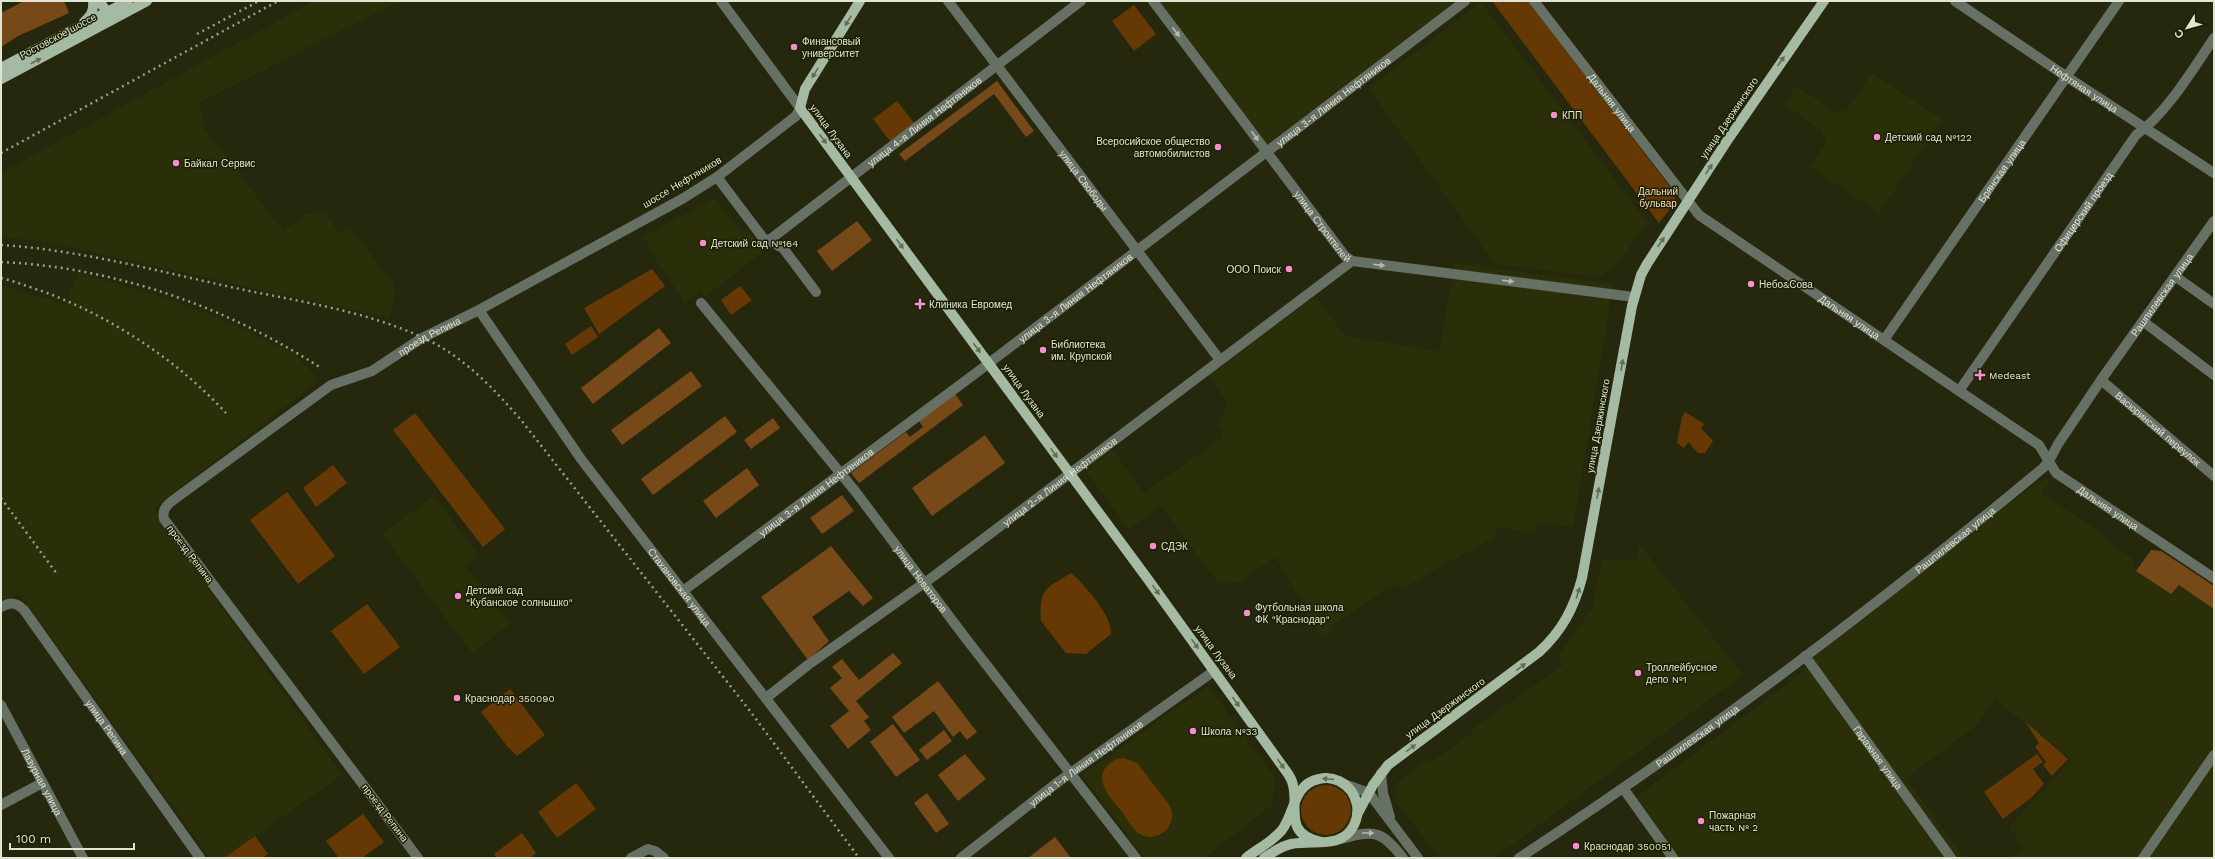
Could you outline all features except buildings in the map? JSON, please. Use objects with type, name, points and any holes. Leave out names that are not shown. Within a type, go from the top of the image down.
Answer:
[{"type":"main road","points":[[69,32],[91,16],[93,1]]},
{"type":"main road","points":[[99,1],[110,16]]},
{"type":"main road","name":"Ростовское шоссе","points":[[1,79],[110,16],[128,1]]},
{"type":"main road","name":"Ростовское шоссе","points":[[1,68],[69,32],[147,1]]},
{"type":"main road","name":"шоссе Нефтяников","points":[[800,108],[805,89],[860,1]]},
{"type":"main road","name":"улица Дзержинского","points":[[1340,839],[1352,829],[1357,815],[1369,794],[1381,774],[1392,762],[1539,652],[1549,643],[1568,617],[1582,578],[1634,296],[1647,264],[1727,141],[1824,1]]},
{"type":"main road","name":"улица Лузана","points":[[800,108],[988,362],[1286,771],[1293,784],[1294,804]]},
{"type":"main road","points":[[1246,858],[1281,831],[1299,791],[1311,781],[1327,778],[1344,784],[1354,796],[1357,815]]},
{"type":"main road","points":[[1294,804],[1294,818],[1300,830],[1309,838],[1321,842]]},
{"type":"main road","points":[[1264,858],[1285,845],[1340,839]]},
{"type":"street","name":"улица Лузана","points":[[721,1],[800,108]]},
{"type":"street","name":"улица Свободы","points":[[948,1],[1220,360]]},
{"type":"street","name":"улица 4-я Линия Нефтяников","points":[[768,241],[996,64],[1081,1]]},
{"type":"street","name":"улица Строителей","points":[[1153,1],[1345,256],[1352,261],[1634,296]]},
{"type":"street","name":"улица 3-я Линия Нефтяников","points":[[683,591],[1267,152],[1465,1]]},
{"type":"street","name":"Дальняя улица","points":[[1534,1],[1698,214],[2039,445],[2056,473],[2214,578]]},
{"type":"street","name":"Нефтяная улица","points":[[1955,1],[2067,78],[2214,173]]},
{"type":"street","name":"Брянская улица","points":[[1884,340],[2120,1]]},
{"type":"street","name":"Офицерский проезд","points":[[1959,391],[2136,135],[2145,129],[2183,84],[2214,38]]},
{"type":"street","name":"шоссе Нефтяников","points":[[479,310],[682,198],[717,177],[796,116],[800,108]]},
{"type":"street","points":[[717,177],[763,238],[783,248],[816,292]]},
{"type":"street","name":"Рашпилевская улица","points":[[1519,858],[1623,788],[1805,656],[2049,461],[2058,444],[2101,380],[2213,225]]},
{"type":"street","name":"улица 2-я Линия Нефтяников","points":[[766,698],[808,665],[924,583],[1352,261]]},
{"type":"street","points":[[2176,277],[2214,304]]},
{"type":"street","name":"улица Новаторов","points":[[701,303],[841,472],[924,583],[1136,858]]},
{"type":"street","name":"Стахановская улица","points":[[479,310],[581,459],[889,858]]},
{"type":"street","name":"проезд Репина","points":[[418,858],[164,519],[163,513],[165,507],[172,501],[331,385],[372,371],[422,338],[479,310]]},
{"type":"street","points":[[2144,322],[2214,375]]},
{"type":"street","name":"Васюринский переулок","points":[[2101,380],[2214,476]]},
{"type":"street","name":"улица Репина","points":[[5,605],[15,603],[24,610],[200,858]]},
{"type":"street","name":"Гаражная улица","points":[[1805,656],[1951,858]]},
{"type":"street","name":"улица 1-я Линия Нефтяников","points":[[961,858],[1070,774],[1214,671]]},
{"type":"street","name":"Лазурная улица","points":[[1,705],[83,858]]},
{"type":"street","points":[[2144,858],[2214,754]]},
{"type":"street","points":[[1381,774],[1383,793],[1394,826]]},
{"type":"street","points":[[1,805],[42,783]]},
{"type":"street","points":[[1344,784],[1369,794],[1418,858]]},
{"type":"street","points":[[1623,788],[1673,858]]},
{"type":"street","points":[[1340,839],[1358,834],[1375,833],[1388,840],[1403,858]]},
{"type":"street","points":[[632,858],[648,849],[655,851],[664,858]]},
{"type":"shaded area","points":[[24,1],[64,1],[69,13],[18,36],[1,47],[1,13]]},
{"type":"shaded area","points":[[314,1],[399,1],[199,103],[203,114],[205,129],[283,231],[306,214],[320,212],[326,213],[339,234],[350,227],[394,285],[395,295],[389,318],[41,241],[1,237],[1,173]]},
{"type":"shaded area","points":[[1149,1],[1476,1],[1265,157]]},
{"type":"shaded area","points":[[1481,2],[1647,222],[1618,263],[1599,277],[1495,264],[1368,88]]},
{"type":"shaded area","name":"Детский сад №122","points":[[1872,73],[1942,119],[1879,213],[1810,167],[1826,143],[1821,130],[1784,104],[1796,86],[1836,112],[1847,110]]},
{"type":"shaded area","points":[[997,81],[1034,131],[1026,137],[994,94],[905,161],[899,154]]},
{"type":"shaded area","name":"Детский сад №164","points":[[715,198],[736,226],[743,232],[747,229],[764,251],[705,297],[700,291],[685,302],[655,258],[643,236]]},
{"type":"shaded area","points":[[857,221],[872,240],[832,271],[817,251]]},
{"type":"shaded area","points":[[1455,263],[1613,284],[1573,526],[1536,524],[1536,533],[1493,527],[1498,535],[1403,588],[1399,584],[1381,593],[1332,625],[1334,630],[1322,636],[1275,557],[1240,582],[1219,584],[1161,506],[1129,529],[1085,470],[1113,450],[1144,493],[1224,436],[1217,426],[1228,403],[1207,374],[1316,296],[1345,336],[1439,351]]},
{"type":"shaded area","points":[[78,273],[150,293],[211,315],[292,352],[320,380],[155,507],[158,519],[342,775],[224,858],[210,858],[22,597],[18,594],[1,603],[1,285],[65,304]]},
{"type":"shaded area","points":[[659,328],[671,343],[593,404],[581,388]]},
{"type":"shaded area","points":[[691,371],[702,386],[622,445],[611,430]]},
{"type":"shaded area","points":[[955,394],[963,405],[859,483],[851,473],[906,432],[910,437],[923,427],[919,421]]},
{"type":"shaded area","points":[[725,416],[737,432],[653,495],[641,479]]},
{"type":"shaded area","points":[[773,418],[780,428],[751,449],[744,440]]},
{"type":"shaded area","points":[[985,435],[1005,463],[932,516],[912,488]]},
{"type":"shaded area","points":[[747,468],[759,485],[716,518],[703,501]]},
{"type":"shaded area","points":[[2051,479],[2041,494],[2098,530],[2102,537],[2132,558],[2136,571],[2179,585],[2214,609],[2214,858],[2010,858],[2024,848],[2009,827],[2071,760],[2025,720],[2023,722],[1995,699],[1976,726],[1906,778],[1964,858],[1678,858],[1635,798],[1802,673],[1809,661],[2040,480]]},
{"type":"shaded area","points":[[842,495],[854,511],[822,534],[810,518]]},
{"type":"shaded area","name":"Детский сад \"Кубанское солнышко\"","points":[[434,496],[479,556],[466,567],[510,624],[472,653],[382,534]]},
{"type":"shaded area","points":[[831,546],[873,598],[863,606],[849,591],[812,617],[829,641],[808,660],[761,597]]},
{"type":"shaded area","name":"Троллейбусное депо №1","points":[[1638,548],[1642,548],[1648,555],[1743,675],[1494,858],[1439,858],[1395,800],[1397,782],[1428,759],[1431,762],[1474,732],[1472,729],[1563,665],[1558,656],[1592,609],[1602,560],[1638,561]]},
{"type":"shaded area","points":[[2151,550],[2161,551],[2214,586],[2214,609],[2179,585],[2171,594],[2136,571]]},
{"type":"shaded area","points":[[893,653],[902,663],[856,701],[869,717],[864,721],[871,730],[848,749],[830,726],[849,711],[830,688],[842,678],[832,667],[842,659],[859,680]]},
{"type":"shaded area","points":[[938,681],[977,732],[967,740],[960,731],[953,737],[934,711],[904,733],[892,717]]},
{"type":"shaded area","name":"Школа №33","points":[[1208,686],[1275,778],[1272,805],[1204,858],[1145,858],[1082,775]]},
{"type":"shaded area","points":[[893,724],[920,760],[896,777],[870,742]]},
{"type":"shaded area","points":[[944,730],[952,741],[927,760],[919,750]]},
{"type":"shaded area","points":[[965,754],[986,779],[958,801],[938,775]]},
{"type":"shaded area","points":[[927,793],[949,824],[936,833],[914,803]]},
{"type":"shaded area","points":[[1055,837],[1071,858],[1028,858]]},
{"type":"green space","name":"Дальний бульвар","points":[[1492,1],[1528,1],[1673,191],[1676,201],[1659,223]]},
{"type":"green space","points":[[1134,5],[1156,34],[1134,51],[1112,21]]},
{"type":"green space","points":[[897,101],[914,123],[890,141],[873,119]]},
{"type":"green space","points":[[652,269],[665,286],[599,334],[584,308]]},
{"type":"green space","points":[[740,286],[752,300],[731,315],[721,300]]},
{"type":"green space","points":[[591,326],[598,337],[572,355],[565,344]]},
{"type":"green space","points":[[1685,412],[1704,424],[1701,428],[1713,441],[1705,453],[1698,453],[1688,442],[1684,448],[1677,443],[1682,417]]},
{"type":"green space","points":[[415,413],[505,529],[483,547],[393,430]]},
{"type":"green space","points":[[333,465],[347,483],[316,507],[303,488]]},
{"type":"green space","points":[[287,492],[335,556],[298,584],[250,520]]},
{"type":"green space","points":[[1071,573],[1097,601],[1103,610],[1110,627],[1111,634],[1086,654],[1066,653],[1041,621],[1041,601],[1046,590],[1055,582]]},
{"type":"green space","points":[[367,604],[400,647],[364,674],[331,631]]},
{"type":"green space","points":[[510,689],[545,735],[517,756],[507,746],[481,712]]},
{"type":"green space","points":[[2025,721],[2068,759],[2052,776],[2043,765],[2046,762],[2035,747],[2039,743]]},
{"type":"green space","points":[[2037,754],[2043,762],[2033,769],[2044,784],[2031,798],[2003,819],[1984,792]]},
{"type":"green space","points":[[1124,758],[1137,763],[1170,806],[1172,815],[1170,824],[1167,829],[1158,835],[1152,837],[1145,836],[1136,831],[1130,825],[1103,785],[1103,773],[1106,767],[1114,760]]},
{"type":"green space","points":[[576,783],[596,809],[557,838],[538,812]]},
{"type":"green space","points":[[1321,785],[1331,785],[1344,792],[1351,805],[1351,815],[1344,828],[1331,835],[1321,835],[1312,831],[1305,824],[1301,815],[1301,805],[1305,796],[1312,789]]},
{"type":"green space","points":[[363,814],[384,842],[362,858],[339,858],[326,841]]},
{"type":"green space","points":[[522,833],[536,853],[530,858],[497,858],[494,854]]},
{"type":"green space","points":[[255,836],[268,854],[262,858],[224,858]]},
{"type":"railway","points":[[197,34],[259,1]]},
{"type":"railway","points":[[1,153],[278,1]]},
{"type":"railway","points":[[1,245],[60,251],[89,256],[334,308],[383,322],[407,331],[430,341],[456,357],[490,386],[521,420],[750,711],[859,858]]},
{"type":"railway","points":[[1,262],[43,265],[85,272],[168,294],[247,326],[285,346],[321,368]]},
{"type":"railway","points":[[1,278],[65,300],[116,326],[163,357],[186,375],[226,413]]},
{"type":"railway","points":[[1,498],[57,574]]},
{"type":"place","name":"Финансовый университет","points":[[794,47]]},
{"type":"place","name":"КПП","points":[[1554,115]]},
{"type":"place","name":"Детский сад №122","points":[[1877,137]]},
{"type":"place","name":"Всеросийское общество автомобилистов","points":[[1218,147]]},
{"type":"place","name":"Байкал Сервис","points":[[176,163]]},
{"type":"place","name":"Детский сад №164","points":[[703,243]]},
{"type":"place","name":"ООО Поиск","points":[[1289,269]]},
{"type":"place","name":"Небо&Сова","points":[[1751,284]]},
{"type":"place","name":"Клиника Евромед","points":[[920,304]]},
{"type":"place","name":"Библиотека им. Крупской","points":[[1043,350]]},
{"type":"place","name":"Medeast","points":[[1980,375]]},
{"type":"place","name":"СДЭК","points":[[1153,546]]},
{"type":"place","name":"Детский сад \"Кубанское солнышко\"","points":[[458,596]]},
{"type":"place","name":"Футбольная школа ФК \"Краснодар\"","points":[[1247,613]]},
{"type":"place","name":"Троллейбусное депо №1","points":[[1638,673]]},
{"type":"place","name":"Краснодар 350090","points":[[457,698]]},
{"type":"place","name":"Школа №33","points":[[1193,731]]},
{"type":"place","name":"Пожарная часть № 2","points":[[1701,821]]},
{"type":"place","name":"Краснодар 350051","points":[[1576,846]]}]
